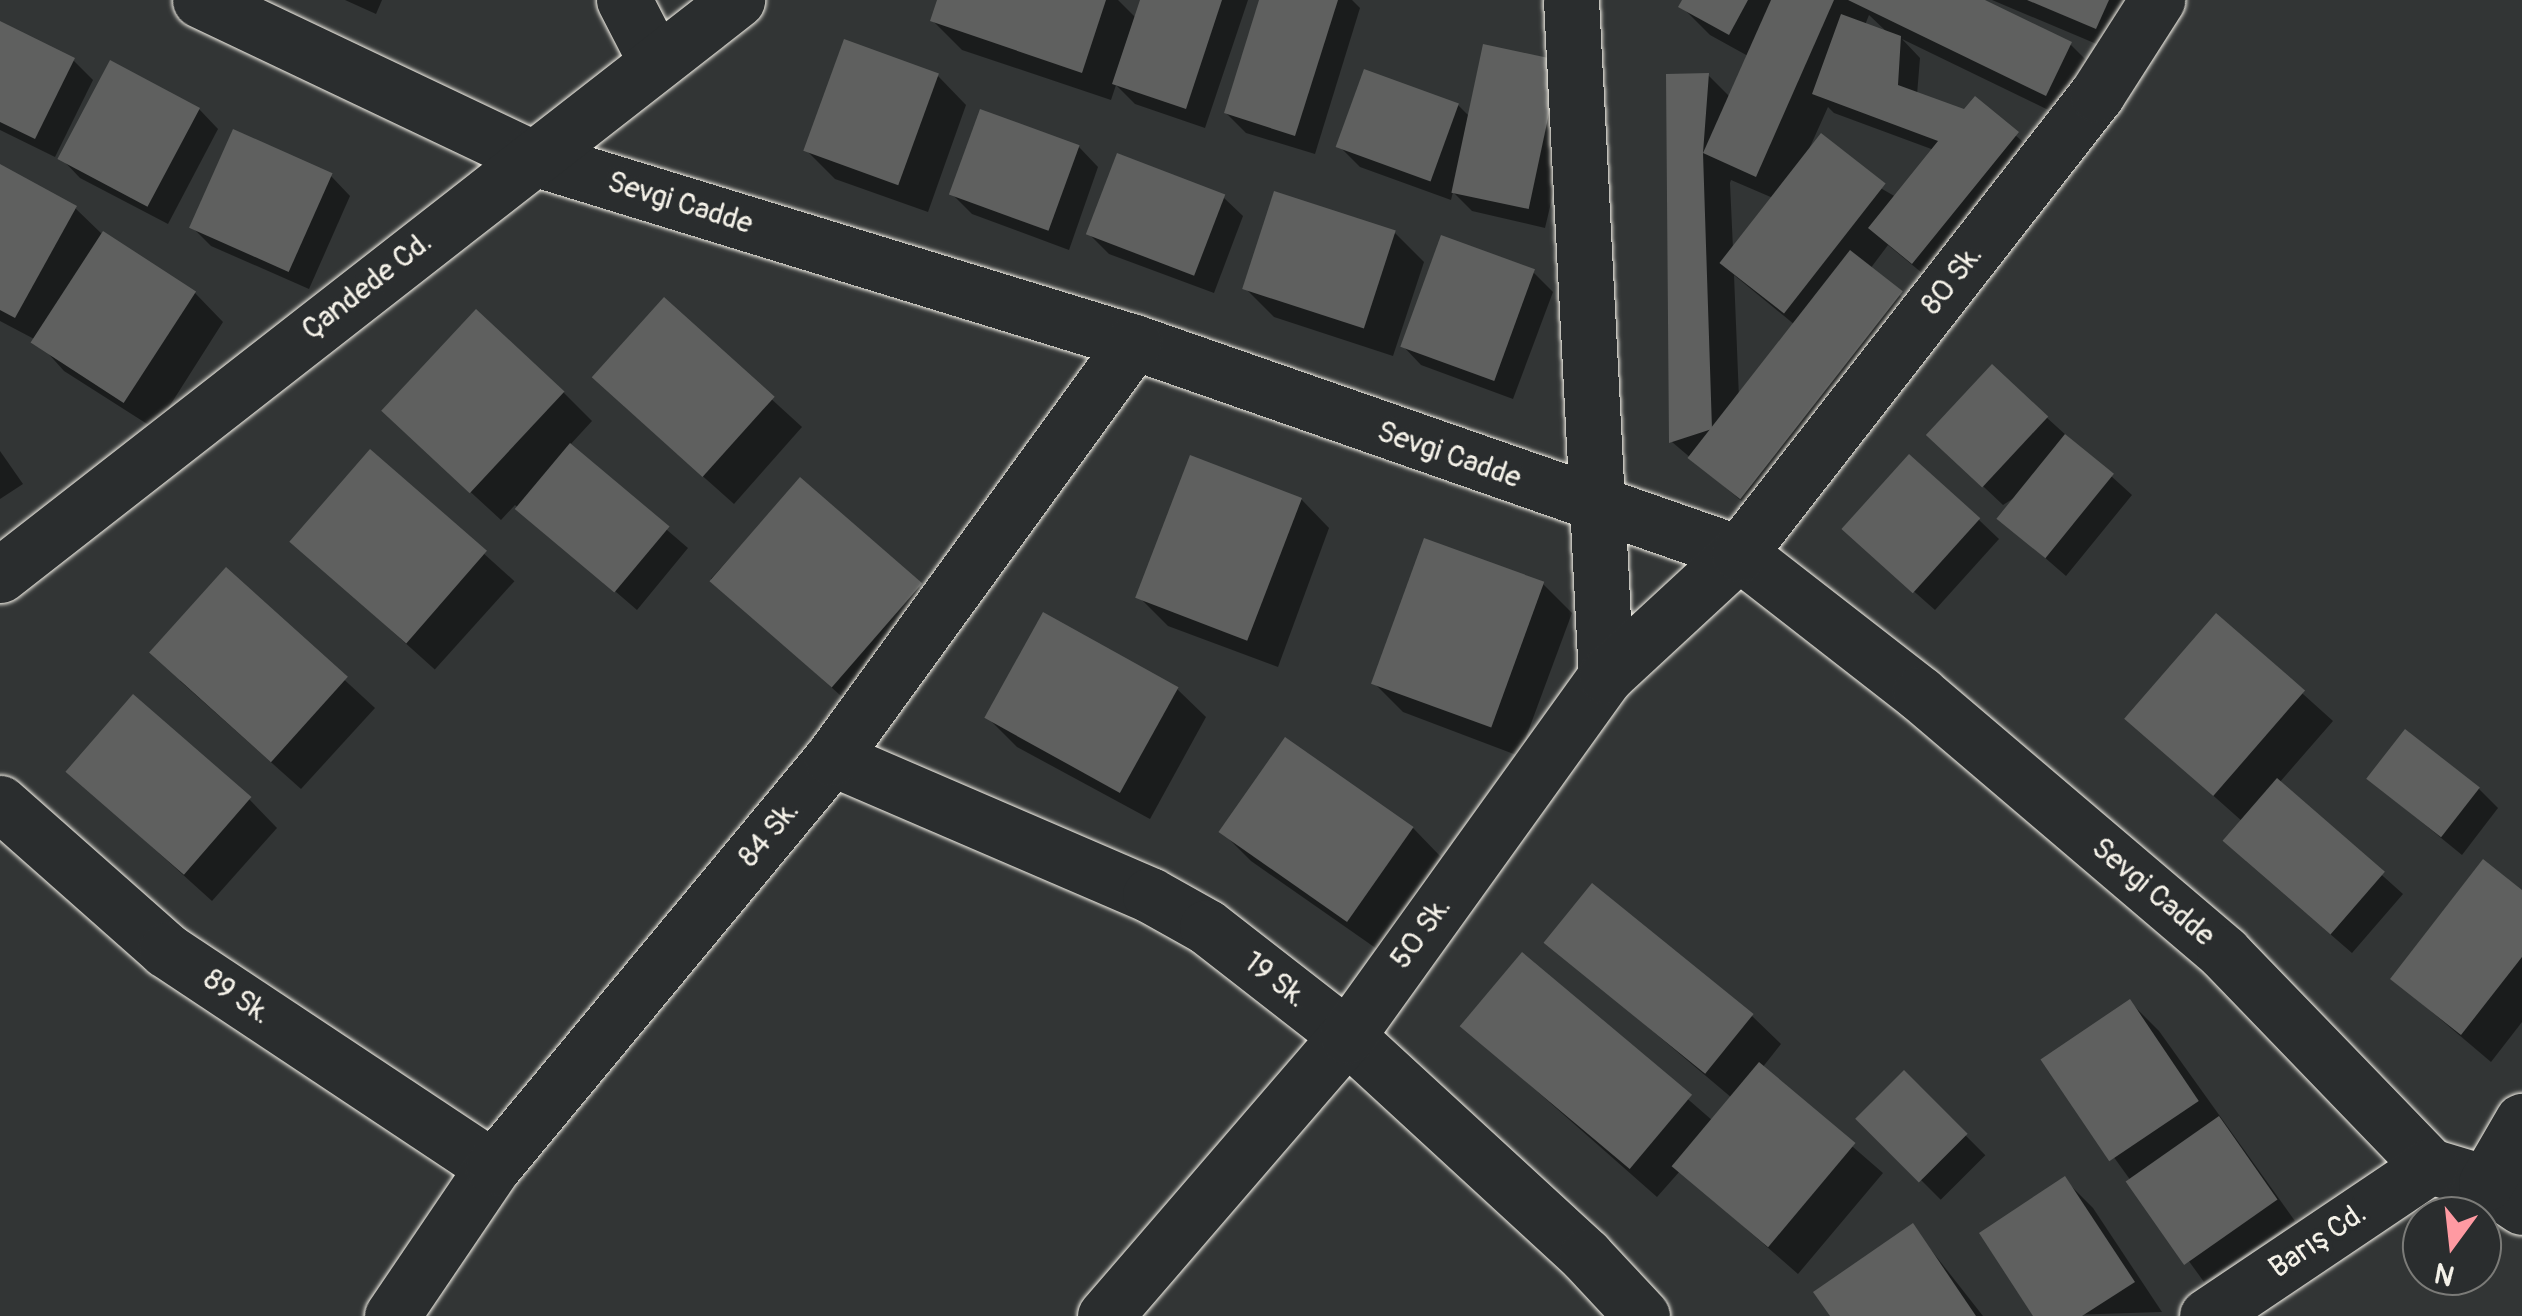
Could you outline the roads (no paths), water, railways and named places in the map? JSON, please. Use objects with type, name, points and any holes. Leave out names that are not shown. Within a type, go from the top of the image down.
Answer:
[{"type":"street","name":"Sevgi Cadde","points":[[200,0],[530,157],[1134,342],[1739,553],[1920,694],[2224,952],[2430,1166],[2504,1195]]},
{"type":"street","points":[[624,0],[655,60]]},
{"type":"street","name":"Çandede Cd.","points":[[0,575],[530,157],[737,0]]},
{"type":"street","points":[[1571,0],[1593,503],[1606,676]]},
{"type":"street","name":"80 Sk.","points":[[1739,553],[2097,94],[2157,0]]},
{"type":"street","name":"84 Sk.","points":[[392,1316],[493,1167],[832,758],[1134,342]]},
{"type":"street","name":"50 Sk.","points":[[1105,1316],[1347,1036],[1606,676],[1739,553]]},
{"type":"street","name":"19 Sk.","points":[[832,758],[1150,895],[1208,927],[1347,1036],[1586,1256],[1642,1316]]},
{"type":"street","name":"89 Sk.","points":[[0,804],[166,950],[493,1167]]},
{"type":"street","points":[[2504,1195],[2522,1121]]},
{"type":"street","name":"Barış Cd.","points":[[2207,1316],[2430,1166]]}]
